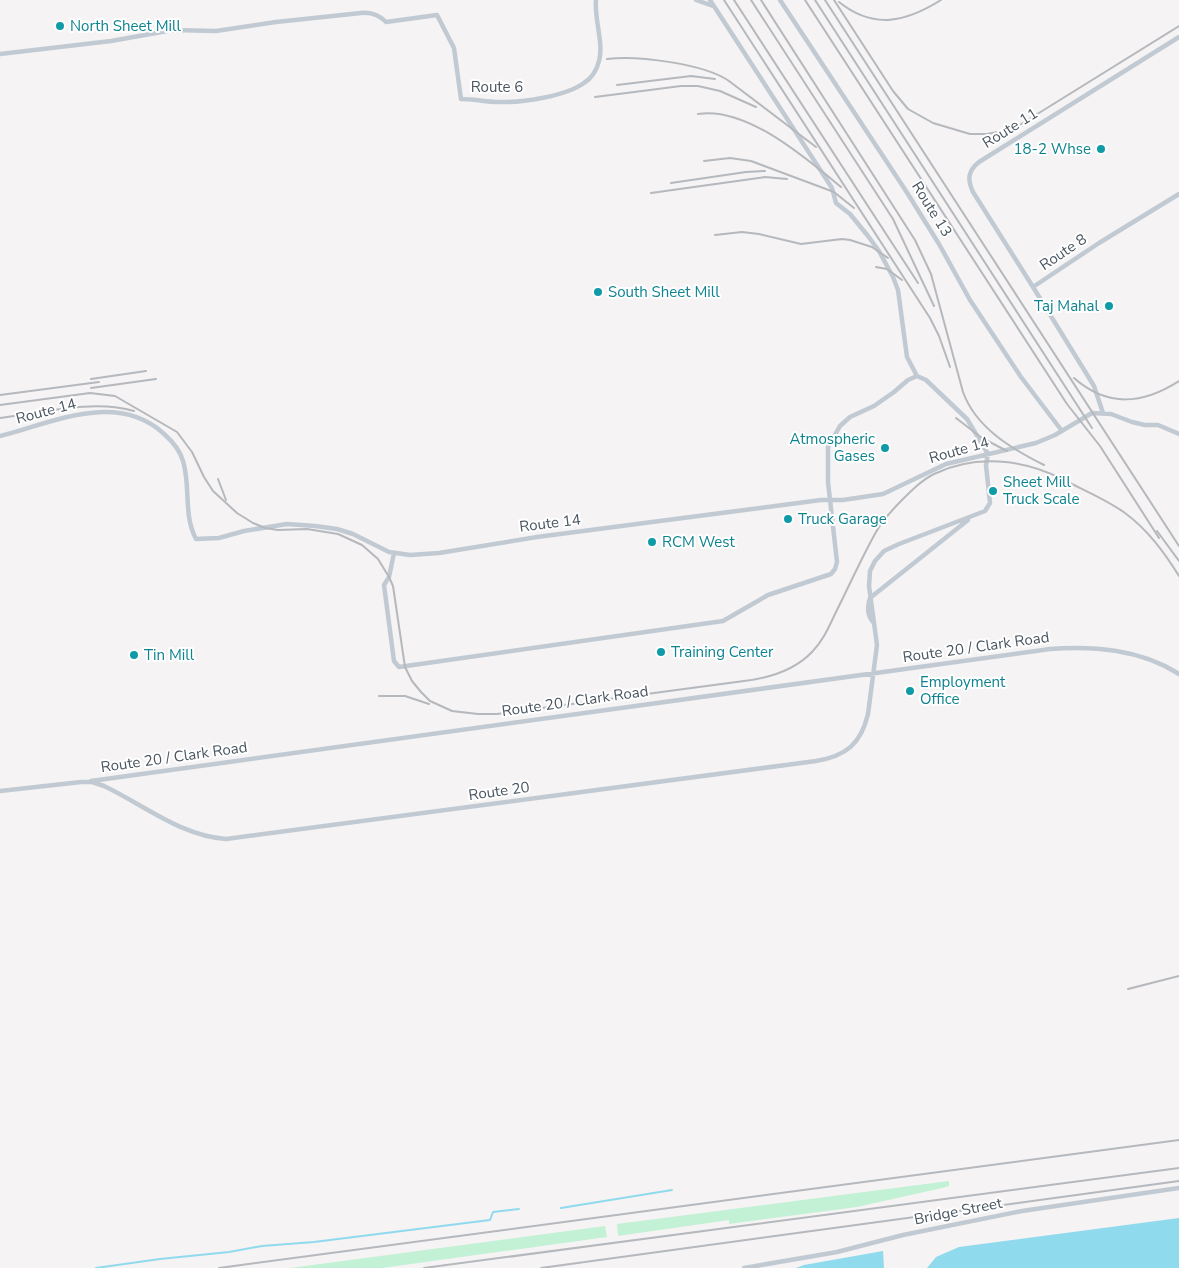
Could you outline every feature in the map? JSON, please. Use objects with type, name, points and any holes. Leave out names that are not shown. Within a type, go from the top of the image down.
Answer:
[{"type":"street","name":"Route 6","points":[[0,54],[111,41],[173,30],[216,31],[368,12],[377,15],[386,22],[437,15],[454,48],[461,99],[490,102],[515,101],[567,91],[583,84],[589,79],[597,67],[600,55],[596,0]]},
{"type":"street","points":[[696,0],[714,7]]},
{"type":"street","points":[[710,0],[832,188],[836,202],[850,214],[868,236],[890,270],[898,290],[907,357],[911,367],[917,376],[926,380],[967,419],[988,454],[986,465],[990,503],[986,511],[884,551],[875,561],[870,572],[868,609],[877,637],[873,673]]},
{"type":"street","name":"Route 13","points":[[780,0],[906,191],[939,244],[970,300],[1021,377],[1062,431]]},
{"type":"street","name":"Route 11","points":[[1033,287],[973,192],[969,181],[969,174],[979,162],[1179,37]]},
{"type":"street","name":"Route 8","points":[[1103,413],[1094,386],[1033,287],[1099,243],[1179,194]]},
{"type":"street","points":[[394,553],[389,577],[384,584],[394,661],[399,667],[723,621],[768,595],[831,574],[835,570],[837,562],[828,482],[828,447],[840,426],[850,417],[874,406],[908,380],[917,376]]},
{"type":"street","name":"Route 14","points":[[0,436],[77,414],[104,412],[130,415],[152,424],[171,440],[182,458],[187,478],[190,528],[196,539],[219,538],[244,531],[287,524],[315,526],[337,528],[394,553],[410,556],[537,537],[883,494],[937,467],[1036,443],[1062,431],[1092,413],[1103,413]]},
{"type":"street","points":[[1103,413],[1146,425],[1158,425],[1179,434]]},
{"type":"street","points":[[870,598],[972,516]]},
{"type":"street","name":"Route 20 / Clark Road","points":[[0,791],[80,782],[1066,648],[1084,647],[1112,650],[1152,660],[1179,674]]},
{"type":"street","name":"Route 20","points":[[80,782],[92,782],[104,786],[190,832],[207,837],[226,839],[816,761],[842,754],[860,736],[868,714],[873,673]]},
{"type":"street","name":"Bridge Street","points":[[744,1268],[830,1253],[903,1235],[1022,1211],[1179,1188]]},
{"type":"green space","points":[[949,1181],[949,1186],[942,1188],[857,1207],[729,1224],[729,1220],[618,1236],[617,1224]]},
{"type":"green space","points":[[605,1226],[607,1237],[382,1268],[290,1268]]},
{"type":"water","points":[[1179,1218],[1179,1268],[927,1268],[936,1257],[959,1247]]},
{"type":"water","points":[[883,1251],[884,1268],[796,1268],[804,1265]]},
{"type":"waterway","points":[[561,1208],[672,1190]]},
{"type":"waterway","points":[[96,1268],[229,1252],[262,1246],[314,1242],[490,1220],[493,1212],[519,1209]]},
{"type":"railway","points":[[724,0],[930,318],[939,336],[950,367]]},
{"type":"railway","points":[[734,0],[918,283]]},
{"type":"railway","points":[[751,0],[893,219],[934,306]]},
{"type":"railway","points":[[761,0],[915,240],[931,274],[963,392],[969,405],[986,427],[996,436],[1044,465]]},
{"type":"railway","points":[[805,0],[1067,404],[1100,446],[1159,538]]},
{"type":"railway","points":[[815,0],[1092,428]]},
{"type":"railway","points":[[825,0],[1179,546]]},
{"type":"railway","points":[[834,0],[893,91],[908,109],[933,123],[970,134],[987,134],[1018,126],[1179,26]]},
{"type":"railway","points":[[839,2],[865,17],[890,20],[915,14],[941,0]]},
{"type":"railway","points":[[607,59],[635,58],[670,62],[718,75],[729,81],[816,147]]},
{"type":"railway","points":[[617,85],[691,76],[715,79]]},
{"type":"railway","points":[[595,97],[681,86],[698,86],[720,91],[756,107]]},
{"type":"railway","points":[[698,114],[716,114],[736,118],[755,126],[793,149],[841,187]]},
{"type":"railway","points":[[704,161],[730,158],[751,161],[834,192],[854,208]]},
{"type":"railway","points":[[671,183],[765,171]]},
{"type":"railway","points":[[651,193],[765,177],[787,179]]},
{"type":"railway","points":[[715,235],[742,232],[801,244],[842,239],[850,240],[872,247],[888,258]]},
{"type":"railway","points":[[876,267],[887,269],[902,280]]},
{"type":"railway","points":[[91,379],[146,371]]},
{"type":"railway","points":[[1074,378],[1087,388],[1100,394],[1126,399],[1152,394],[1166,389],[1179,381]]},
{"type":"railway","points":[[91,388],[156,379]]},
{"type":"railway","points":[[0,395],[99,382]]},
{"type":"railway","points":[[0,405],[90,393],[115,396],[177,432],[192,452],[213,491],[237,513],[253,523],[265,528],[278,530],[307,529],[338,534],[362,545],[378,559],[393,586],[405,667],[412,681],[430,701],[452,711],[497,714],[753,680],[772,676],[789,669],[805,659],[820,642],[871,541],[891,511],[913,489],[930,476],[966,464],[999,461],[1031,467],[1047,472],[1102,499],[1125,513],[1141,527],[1161,550],[1179,576]]},
{"type":"railway","points":[[0,418],[50,410],[102,406],[134,411]]},
{"type":"railway","points":[[956,418],[982,438],[1007,451]]},
{"type":"railway","points":[[218,479],[226,500]]},
{"type":"railway","points":[[1157,531],[1179,561]]},
{"type":"railway","points":[[379,696],[405,696],[429,704]]},
{"type":"railway","points":[[1128,989],[1179,976]]},
{"type":"railway","points":[[219,1268],[1179,1140]]},
{"type":"railway","points":[[424,1268],[1179,1168]]},
{"type":"railway","points":[[541,1268],[1179,1181]]},
{"type":"place","name":"North Sheet Mill","points":[[60,26]]},
{"type":"place","name":"18-2 Whse","points":[[1101,149]]},
{"type":"place","name":"South Sheet Mill","points":[[598,292]]},
{"type":"place","name":"Taj Mahal","points":[[1109,306]]},
{"type":"place","name":"Atmospheric Gases","points":[[885,448]]},
{"type":"place","name":"Sheet Mill Truck Scale","points":[[993,491]]},
{"type":"place","name":"Truck Garage","points":[[788,519]]},
{"type":"place","name":"RCM West","points":[[652,542]]},
{"type":"place","name":"Training Center","points":[[661,652]]},
{"type":"place","name":"Tin Mill","points":[[134,655]]},
{"type":"place","name":"Employment Office","points":[[910,691]]}]
